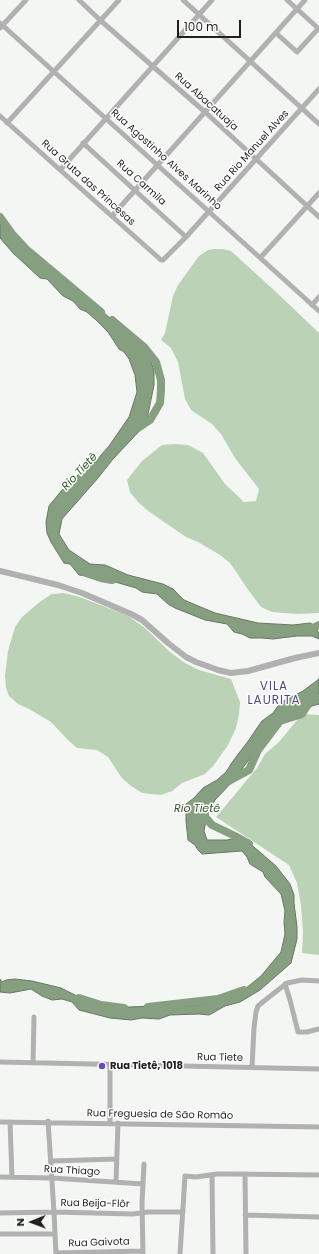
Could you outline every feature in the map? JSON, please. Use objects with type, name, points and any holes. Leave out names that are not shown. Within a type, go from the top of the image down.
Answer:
[{"type":"street","points":[[1,25],[26,0]]},
{"type":"street","name":"Rua Abacatuaja","points":[[79,0],[205,112],[319,217]]},
{"type":"street","points":[[7,123],[119,0]]},
{"type":"street","points":[[183,0],[319,124]]},
{"type":"street","points":[[60,170],[212,0]]},
{"type":"street","points":[[276,33],[297,52],[319,29],[287,0]]},
{"type":"street","points":[[112,216],[305,0]]},
{"type":"street","name":"Rua Agostinho Alves Marinho","points":[[1,25],[158,164],[319,311]]},
{"type":"street","name":"Rua Rio Manuel Alves","points":[[165,260],[319,89]]},
{"type":"street","name":"Rua Gruta das Princesas","points":[[0,116],[161,260],[165,260]]},
{"type":"street","name":"Rua Carmila","points":[[83,143],[186,237]]},
{"type":"street","points":[[261,257],[319,193]]},
{"type":"street","points":[[312,305],[319,297]]},
{"type":"street","points":[[0,571],[62,586],[131,614],[142,620],[186,657],[218,670],[231,673],[248,671],[319,653]]},
{"type":"street","points":[[252,1067],[254,1028],[258,1006],[285,984],[296,981],[319,980]]},
{"type":"street","points":[[285,984],[298,1032],[307,1032],[319,1029]]},
{"type":"street","points":[[33,1063],[34,1017]]},
{"type":"street","name":"Rua Tiete","points":[[0,1062],[319,1069]]},
{"type":"street","points":[[110,1064],[110,1123]]},
{"type":"street","name":"Rua Freguesia de São Romão","points":[[0,1122],[319,1127]]},
{"type":"street","points":[[10,1122],[12,1177]]},
{"type":"street","points":[[48,1122],[56,1254]]},
{"type":"street","points":[[116,1182],[118,1123]]},
{"type":"street","points":[[51,1161],[117,1159]]},
{"type":"street","points":[[143,1252],[142,1213],[144,1164]]},
{"type":"street","points":[[180,1254],[185,1176],[194,1177],[222,1174],[319,1175]]},
{"type":"street","points":[[245,1174],[246,1254]]},
{"type":"street","points":[[212,1175],[213,1254]]},
{"type":"street","name":"Rua Thiago","points":[[0,1176],[143,1184]]},
{"type":"street","name":"Rua Beija-Flôr","points":[[0,1213],[183,1212]]},
{"type":"street","points":[[245,1216],[319,1217]]},
{"type":"street","points":[[0,1234],[55,1234]]},
{"type":"street","name":"Rua Gaivota","points":[[56,1254],[143,1252]]},
{"type":"shaded area","points":[[214,249],[231,251],[319,333],[319,613],[298,614],[272,612],[261,607],[230,563],[220,555],[198,542],[186,537],[147,510],[130,492],[127,480],[142,461],[162,445],[188,445],[203,453],[225,484],[244,502],[256,501],[259,489],[235,458],[221,434],[212,424],[191,410],[185,399],[178,362],[171,348],[161,340],[165,333],[173,296],[178,285],[199,256],[208,250]]},
{"type":"shaded area","points":[[64,593],[80,597],[128,616],[145,628],[170,652],[185,663],[199,670],[231,679],[240,702],[236,728],[228,745],[214,765],[205,774],[182,783],[172,791],[161,795],[142,793],[122,778],[108,757],[97,750],[77,748],[51,722],[18,704],[9,696],[6,688],[5,676],[8,651],[15,627],[22,617],[41,601],[52,594]]},
{"type":"shaded area","points":[[302,714],[319,715],[319,955],[302,953],[303,932],[301,905],[297,883],[289,865],[216,817],[257,768],[265,754],[279,742]]},
{"type":"water","name":"Rio Tietê","points":[[0,218],[35,261],[82,298],[101,310],[140,344],[150,358],[154,371],[154,385],[146,424],[113,459],[62,519],[59,534],[69,550],[90,564],[105,565],[128,575],[163,584],[173,589],[184,600],[215,613],[258,623],[293,625],[310,623],[316,626],[319,633],[319,639],[312,636],[273,639],[250,638],[234,632],[227,624],[205,620],[175,608],[157,594],[142,592],[136,588],[98,577],[79,575],[70,564],[64,563],[47,533],[46,522],[49,506],[62,490],[90,464],[97,461],[129,417],[137,392],[135,375],[129,359],[124,352],[119,349],[108,332],[87,312],[80,309],[73,301],[63,296],[47,279],[40,278],[13,253],[0,238]]},
{"type":"water","name":"Rio Tietê","points":[[319,679],[319,704],[312,706],[302,714],[288,716],[274,726],[233,781],[215,800],[207,815],[204,831],[207,840],[227,840],[236,838],[247,841],[276,866],[290,884],[294,895],[297,927],[297,939],[291,963],[260,990],[240,1002],[225,1006],[209,1015],[170,1015],[159,1019],[142,1018],[131,1020],[110,1018],[79,1010],[72,1002],[62,999],[52,1000],[31,989],[10,993],[0,992],[0,979],[2,982],[15,979],[32,981],[61,988],[105,1008],[162,1007],[176,1005],[187,1006],[227,999],[237,992],[245,989],[261,976],[281,952],[285,934],[285,911],[281,894],[265,877],[263,872],[250,864],[242,851],[202,854],[195,845],[188,840],[186,804],[203,788],[217,780],[226,772],[262,721],[273,713],[285,700],[303,691]]},
{"type":"waterway","name":"Rio Tietê","points":[[0,217],[13,235],[26,249],[101,312]]},
{"type":"waterway","name":"Rio Tietê","points":[[112,320],[144,347],[156,362],[161,380],[160,403],[150,420],[138,428]]},
{"type":"waterway","name":"Rio Tietê","points":[[86,573],[112,580]]},
{"type":"waterway","name":"Rio Tietê","points":[[307,631],[319,625]]},
{"type":"waterway","name":"Rio Tietê","points":[[227,782],[249,770],[258,750],[280,721],[302,714],[310,701],[319,699]]},
{"type":"waterway","name":"Rio Tietê","points":[[205,809],[205,817],[212,825],[249,844]]},
{"type":"waterway","name":"Rio Tietê","points":[[148,1007],[218,999],[244,990]]},
{"type":"waterway","name":"Rio Tietê","points":[[79,998],[101,1005],[124,1008]]},
{"type":"place","name":"Rua Tietê, 1018","points":[[102,1066]]},
{"type":"district","name":"VILA LAURITA","points":[[274,694]]}]
